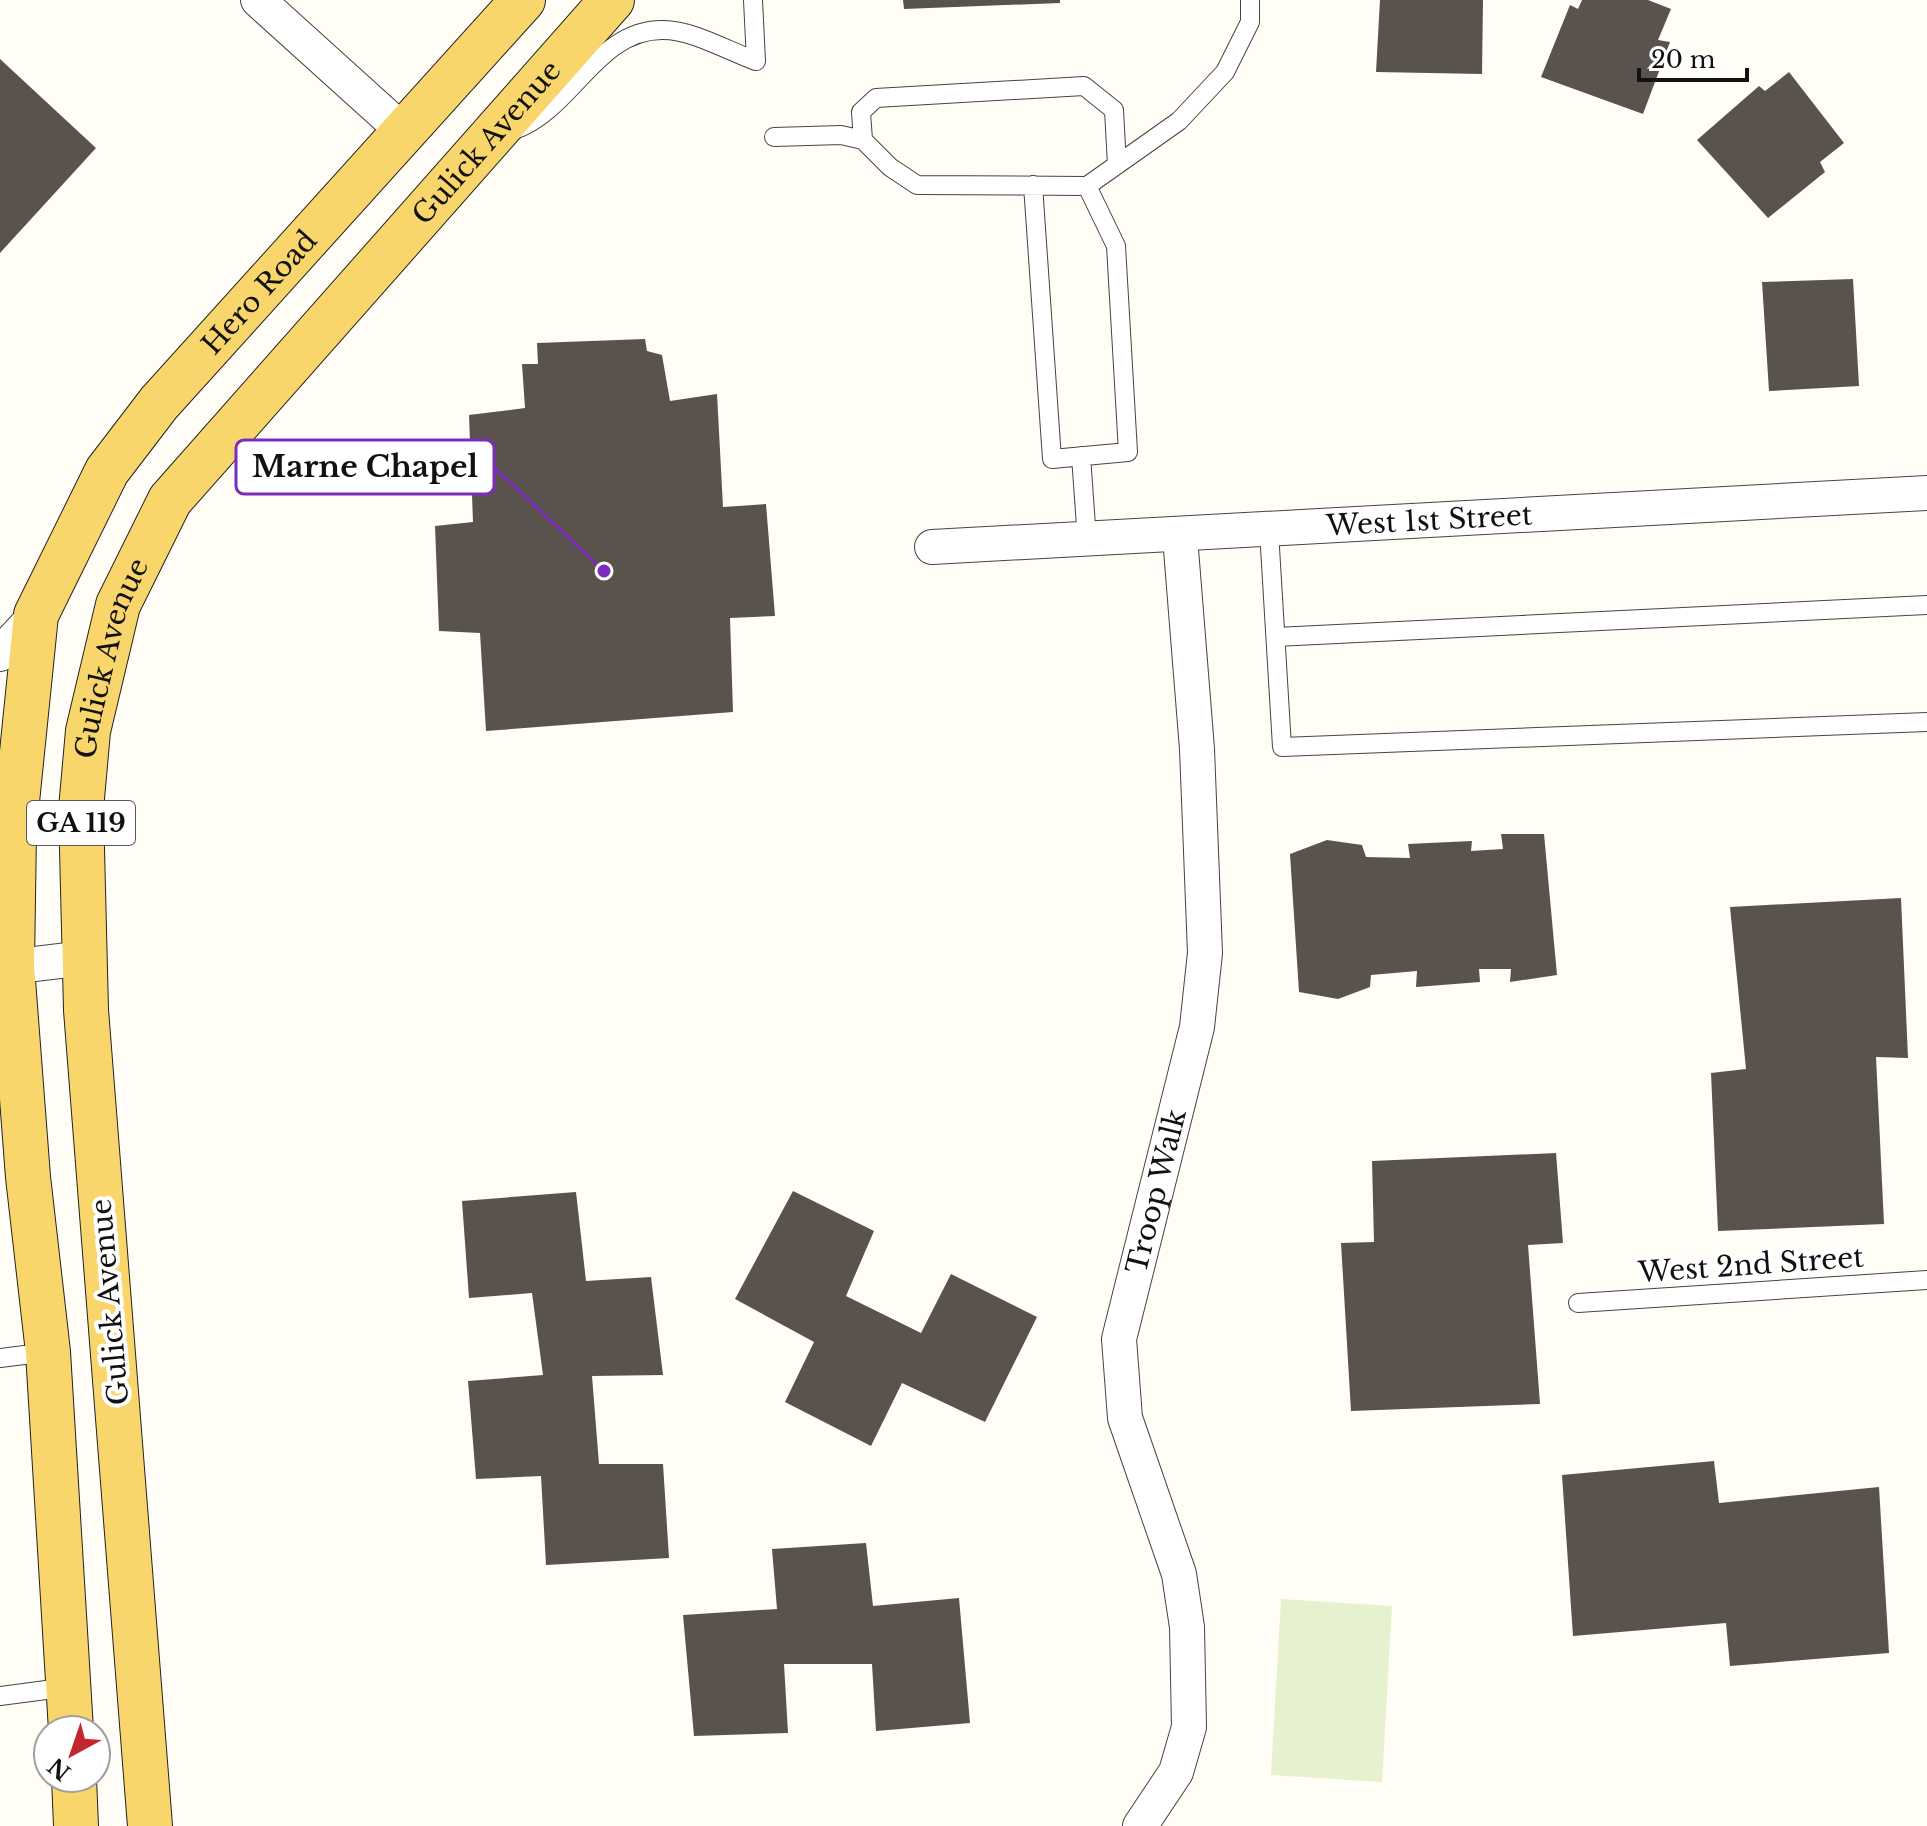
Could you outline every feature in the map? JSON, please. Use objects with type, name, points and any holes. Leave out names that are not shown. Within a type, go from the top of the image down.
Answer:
[{"type":"main road","name":"Hero Road","points":[[36,615],[107,471],[159,403],[523,0]]},
{"type":"main road","name":"Gulick Avenue","points":[[150,1826],[86,1010],[81,809],[88,731],[118,605],[170,500],[612,0]]},
{"type":"main road","name":"GA 119","points":[[36,615],[14,831],[6,968],[48,1352],[70,1714]]},
{"type":"main road","points":[[75,1794],[76,1826]]},
{"type":"street","points":[[258,0],[403,131]]},
{"type":"street","name":"West 1st Street","points":[[932,547],[1180,537],[1927,493]]},
{"type":"street","name":"Troop Walk","points":[[1140,1826],[1176,1772],[1189,1727],[1187,1627],[1179,1574],[1125,1418],[1119,1339],[1197,1027],[1205,953],[1197,749],[1180,537]]},
{"type":"street","points":[[0,654],[36,615]]},
{"type":"street","points":[[6,968],[85,958]]},
{"type":"lane","points":[[489,139],[528,126],[555,106],[612,47],[640,33],[665,30],[756,61],[753,0]]},
{"type":"lane","points":[[774,137],[841,135],[863,140],[890,167],[917,185],[1087,186],[1179,121],[1225,72],[1250,22],[1250,0]]},
{"type":"lane","points":[[863,140],[861,112],[876,98],[1084,86],[1114,110],[1117,165]]},
{"type":"lane","points":[[1033,185],[1052,459],[1128,452],[1116,246],[1087,186]]},
{"type":"lane","points":[[1081,456],[1087,540]]},
{"type":"lane","points":[[1269,531],[1282,747],[1927,722]]},
{"type":"lane","points":[[1276,637],[1927,605]]},
{"type":"lane","name":"West 2nd Street","points":[[1578,1303],[1927,1280]]},
{"type":"lane","points":[[0,1358],[48,1352]]},
{"type":"lane","points":[[0,1696],[69,1687]]},
{"type":"green space","points":[[1281,1599],[1392,1606],[1382,1782],[1271,1775]]},
{"type":"building","points":[[903,0],[1060,0],[1060,3],[904,9]]},
{"type":"building","points":[[1380,0],[1483,0],[1482,74],[1376,72]]},
{"type":"building","points":[[1582,0],[1648,0],[1671,9],[1658,40],[1670,42],[1643,114],[1541,77],[1570,5],[1578,9]]},
{"type":"building","points":[[0,59],[96,148],[0,253]]},
{"type":"building","points":[[1789,72],[1844,143],[1820,162],[1825,172],[1768,218],[1697,140],[1759,86],[1765,91]]},
{"type":"building","points":[[1853,279],[1859,386],[1769,391],[1762,282]]},
{"type":"building","points":[[645,339],[647,351],[662,355],[670,401],[717,394],[723,507],[766,504],[775,616],[730,618],[733,712],[486,731],[480,633],[439,631],[435,526],[473,522],[469,415],[525,408],[522,364],[538,364],[537,343]]},
{"type":"building","points":[[1501,834],[1544,834],[1557,975],[1510,982],[1511,969],[1479,969],[1480,982],[1416,987],[1417,971],[1371,975],[1370,987],[1338,999],[1299,992],[1290,854],[1327,840],[1362,845],[1366,857],[1410,858],[1408,844],[1472,841],[1471,851],[1503,849]]},
{"type":"building","points":[[1901,898],[1908,1058],[1876,1057],[1884,1224],[1718,1231],[1711,1073],[1746,1069],[1730,907]]},
{"type":"building","points":[[1556,1153],[1563,1243],[1528,1245],[1540,1404],[1351,1411],[1341,1243],[1374,1242],[1372,1161]]},
{"type":"building","points":[[793,1191],[874,1231],[846,1296],[921,1333],[951,1274],[1037,1317],[985,1422],[902,1383],[871,1446],[785,1402],[814,1342],[735,1299]]},
{"type":"building","points":[[576,1192],[586,1281],[651,1277],[663,1375],[592,1376],[599,1464],[663,1464],[669,1558],[546,1565],[541,1476],[476,1479],[468,1381],[543,1375],[532,1293],[469,1298],[462,1201]]},
{"type":"building","points":[[1714,1461],[1719,1503],[1879,1487],[1889,1653],[1730,1666],[1726,1623],[1573,1636],[1562,1475]]},
{"type":"building","points":[[866,1543],[873,1606],[959,1598],[970,1723],[876,1731],[872,1664],[784,1664],[788,1733],[694,1736],[683,1615],[777,1609],[772,1549]]},
{"type":"place","name":"Marne Chapel","points":[[604,571]]}]
